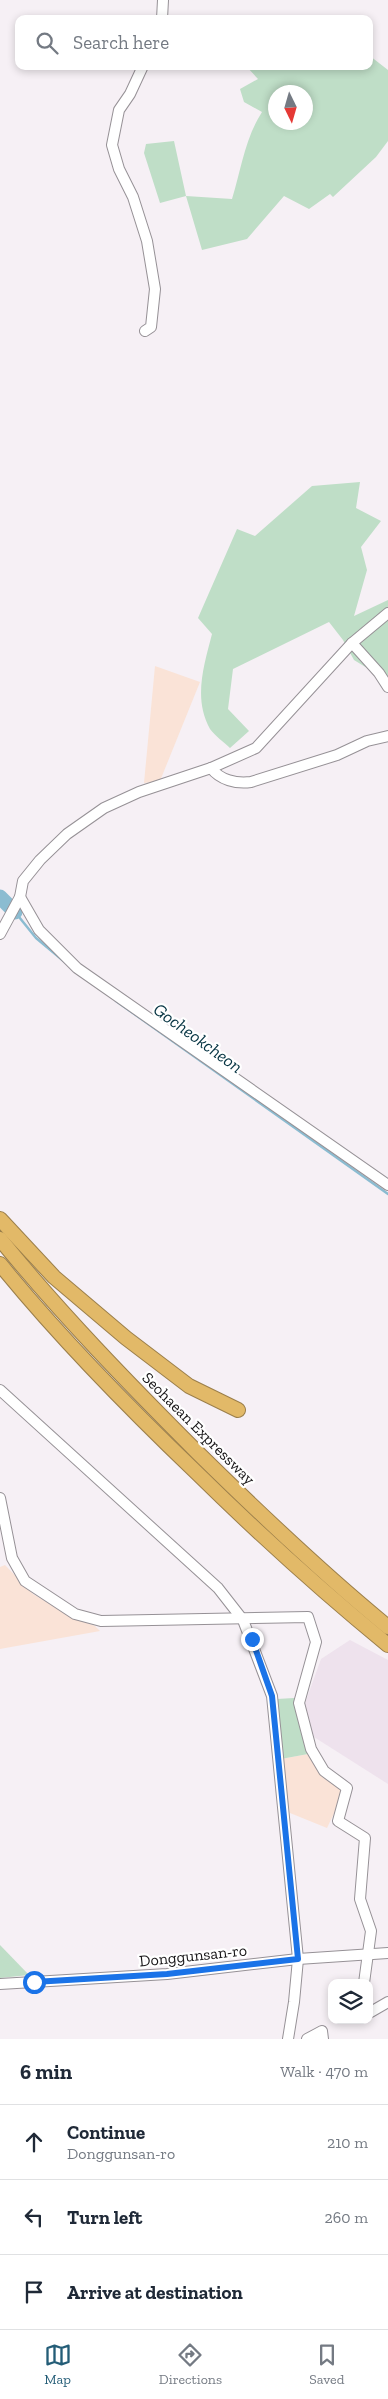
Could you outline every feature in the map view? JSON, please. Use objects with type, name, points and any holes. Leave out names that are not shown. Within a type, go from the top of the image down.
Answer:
[{"type":"highway","points":[[0,1219],[54,1277],[126,1338],[189,1386],[238,1410]]},
{"type":"highway","name":"Seohaean Expressway","points":[[0,1239],[35,1282],[142,1397],[255,1508],[388,1627]]},
{"type":"highway","name":"Seohaean Expressway","points":[[0,1264],[27,1297],[129,1408],[245,1520],[388,1645]]},
{"type":"street","points":[[162,15],[163,0]]},
{"type":"street","points":[[140,70],[130,94],[119,110],[112,145],[119,169],[133,197],[150,260],[155,289],[151,327],[145,331]]},
{"type":"street","points":[[0,934],[18,900],[23,881],[40,860],[67,834],[104,808],[139,792],[211,768],[256,748],[352,643],[388,613]]},
{"type":"street","points":[[352,643],[379,673],[388,687]]},
{"type":"street","points":[[211,768],[217,776],[240,783],[251,782],[337,755],[367,741],[388,736]]},
{"type":"street","points":[[18,900],[39,930],[78,968],[388,1185]]},
{"type":"street","points":[[0,1390],[218,1588],[243,1620],[272,1696],[298,1959],[288,2039]]},
{"type":"street","points":[[0,1498],[12,1558],[25,1580],[74,1614],[101,1621],[243,1620],[308,1617],[316,1642],[299,1703],[311,1749],[324,1771],[347,1788],[338,1821],[365,1838],[360,1899],[371,1931],[366,1955],[364,1979]]},
{"type":"street","name":"Donggunsan-ro","points":[[0,1984],[167,1974],[298,1959],[388,1953]]},
{"type":"street","points":[[373,2011],[388,2002]]},
{"type":"street","points":[[307,2039],[322,2031],[323,2039]]},
{"type":"shaded area","points":[[155,666],[200,682],[160,781],[144,783]]},
{"type":"shaded area","points":[[5,1565],[33,1594],[73,1618],[95,1626],[100,1631],[0,1649],[0,1567]]},
{"type":"shaded area","points":[[350,1640],[388,1660],[388,1784],[314,1737],[304,1706],[321,1659]]},
{"type":"shaded area","points":[[308,1754],[344,1792],[327,1828],[290,1813],[281,1759]]},
{"type":"green space","points":[[373,58],[388,70],[388,141],[376,157],[333,197],[330,194],[309,209],[284,196],[247,239],[202,250],[186,196],[232,199],[247,143],[262,112],[244,102],[240,89],[258,79],[250,70],[373,70]]},
{"type":"green space","points":[[174,141],[186,196],[160,203],[144,153],[146,144]]},
{"type":"green space","points":[[360,482],[356,508],[381,521],[361,547],[367,570],[354,616],[388,600],[388,681],[354,660],[343,640],[329,622],[233,669],[228,709],[249,731],[230,748],[210,729],[202,706],[203,670],[212,634],[198,618],[237,529],[255,536],[312,486]]},
{"type":"green space","points":[[294,1698],[308,1754],[281,1759],[277,1699]]},
{"type":"green space","points":[[0,1945],[29,1975],[0,1978]]},
{"type":"waterway","name":"Gocheokcheon","points":[[0,897],[15,912]]},
{"type":"waterway","name":"Gocheokcheon","points":[[15,912],[36,938],[66,963]]},
{"type":"waterway","name":"Gocheokcheon","points":[[116,1001],[388,1194]]},
{"type":"route","points":[[34,1982],[167,1974],[298,1959],[272,1696],[252,1639]]}]
